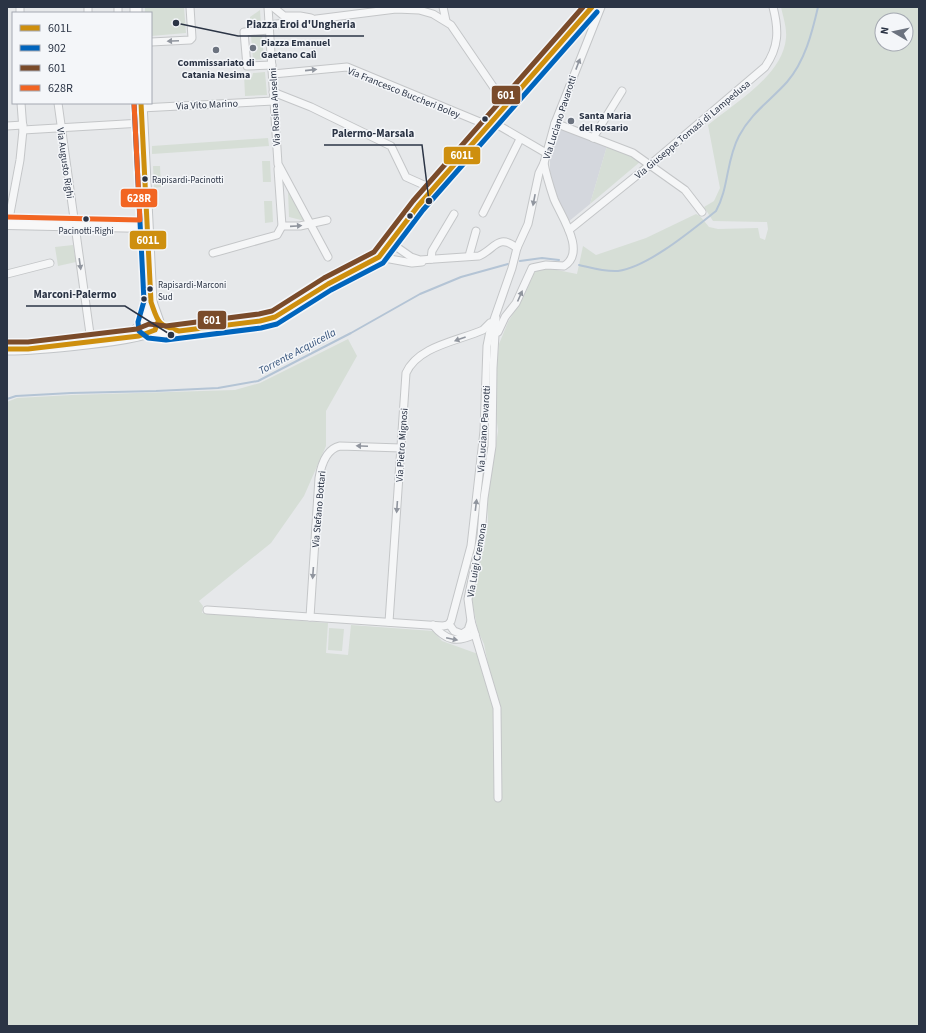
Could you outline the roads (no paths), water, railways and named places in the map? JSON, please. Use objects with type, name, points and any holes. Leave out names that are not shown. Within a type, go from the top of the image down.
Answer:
[{"type":"main road","points":[[151,325],[166,333],[260,321],[275,317],[328,284],[379,257],[433,189],[505,104],[592,7]]},
{"type":"main road","points":[[7,349],[28,349],[139,336],[151,325],[141,106]]},
{"type":"main road","points":[[8,224],[147,227]]},
{"type":"street","points":[[152,42],[190,40],[192,38],[190,7]]},
{"type":"street","name":"Via Rosina Anselmi","points":[[268,7],[282,226]]},
{"type":"street","points":[[273,7],[284,16],[300,16],[317,19]]},
{"type":"street","points":[[443,7],[446,21]]},
{"type":"street","name":"Via Luciano Pavarotti","points":[[493,320],[512,268],[517,248],[528,224],[539,173],[544,163],[556,122],[601,7]]},
{"type":"street","name":"Via Giuseppe Tomasi di Lampedusa","points":[[569,230],[651,164],[765,68],[772,57],[778,38],[778,29],[773,7]]},
{"type":"street","points":[[272,65],[247,66],[244,32],[317,19],[398,8],[425,11],[451,25],[505,104]]},
{"type":"street","name":"Via Francesco Buccheri Boley","points":[[272,74],[347,67],[489,123],[546,153]]},
{"type":"street","points":[[594,138],[622,91]]},
{"type":"street","points":[[273,92],[311,107],[391,146],[406,177],[433,189]]},
{"type":"street","name":"Via Vito Marino","points":[[141,106],[274,101]]},
{"type":"street","points":[[8,224],[20,160],[23,128],[21,104]]},
{"type":"street","name":"Via Augusto Righi","points":[[58,104],[91,342]]},
{"type":"street","points":[[556,122],[633,153],[651,164],[685,190],[702,212]]},
{"type":"street","points":[[7,126],[61,129],[142,123]]},
{"type":"street","points":[[483,213],[520,139]]},
{"type":"street","name":"Via Luigi Cremona","points":[[495,341],[501,323],[509,310],[516,303],[532,268],[539,265],[564,266],[570,261],[574,253],[569,230],[552,192],[544,163]]},
{"type":"street","name":"Via Rosina Anselmi","points":[[278,164],[328,257]]},
{"type":"street","points":[[431,259],[432,251],[454,214]]},
{"type":"street","points":[[213,254],[273,237],[282,226],[300,226],[327,220]]},
{"type":"street","points":[[470,256],[476,231]]},
{"type":"street","points":[[391,243],[417,259],[483,254],[494,245],[502,242],[512,244],[517,248]]},
{"type":"street","points":[[379,257],[420,263],[431,259]]},
{"type":"street","points":[[7,274],[50,263]]},
{"type":"street","points":[[497,310],[509,310]]},
{"type":"street","name":"Via Luigi Cremona","points":[[497,310],[493,368],[492,446],[479,548],[469,592],[468,605],[471,621],[497,708],[498,798]]},
{"type":"street","name":"Via Pietro Mignosi","points":[[389,622],[405,379],[411,364],[427,352],[488,330],[493,320]]},
{"type":"street","name":"Via Luciano Pavarotti","points":[[449,624],[459,595],[471,546],[484,437],[488,330]]},
{"type":"street","name":"Via Stefano Bottari","points":[[310,617],[319,478],[326,458],[333,449],[340,446],[401,448]]},
{"type":"street","points":[[207,610],[432,625],[449,624],[454,631],[462,634],[468,630],[471,621]]},
{"type":"street","points":[[432,625],[442,635],[453,640],[465,638],[475,634]]},
{"type":"waterway","name":"Torrente Acquicella","points":[[579,265],[598,270],[618,271],[643,263],[669,247],[716,211],[723,193],[732,155],[739,136],[749,121],[781,89],[799,65],[807,46],[818,7]]},
{"type":"waterway","name":"Torrente Acquicella","points":[[520,261],[542,258],[559,260]]},
{"type":"waterway","name":"Torrente Acquicella","points":[[7,399],[16,396],[71,393],[218,388],[258,381],[351,333],[420,294],[461,277],[508,264]]},
{"type":"place","name":"Piazza Eroi d'Ungheria","points":[[176,23]]},
{"type":"place","name":"Piazza Emanuel Gaetano Calì","points":[[253,48]]},
{"type":"place","name":"Commissariato di Catania Nesima","points":[[216,50]]},
{"type":"place","name":"Santa Maria del Rosario","points":[[571,121]]},
{"type":"place","name":"Rapisardi-Pacinotti","points":[[145,179]]},
{"type":"place","name":"Palermo-Marsala","points":[[429,201]]},
{"type":"place","name":"Pacinotti-Righi","points":[[86,219]]},
{"type":"place","name":"Rapisardi-Marconi Sud","points":[[150,289]]},
{"type":"place","name":"Marconi-Palermo","points":[[171,335]]}]
